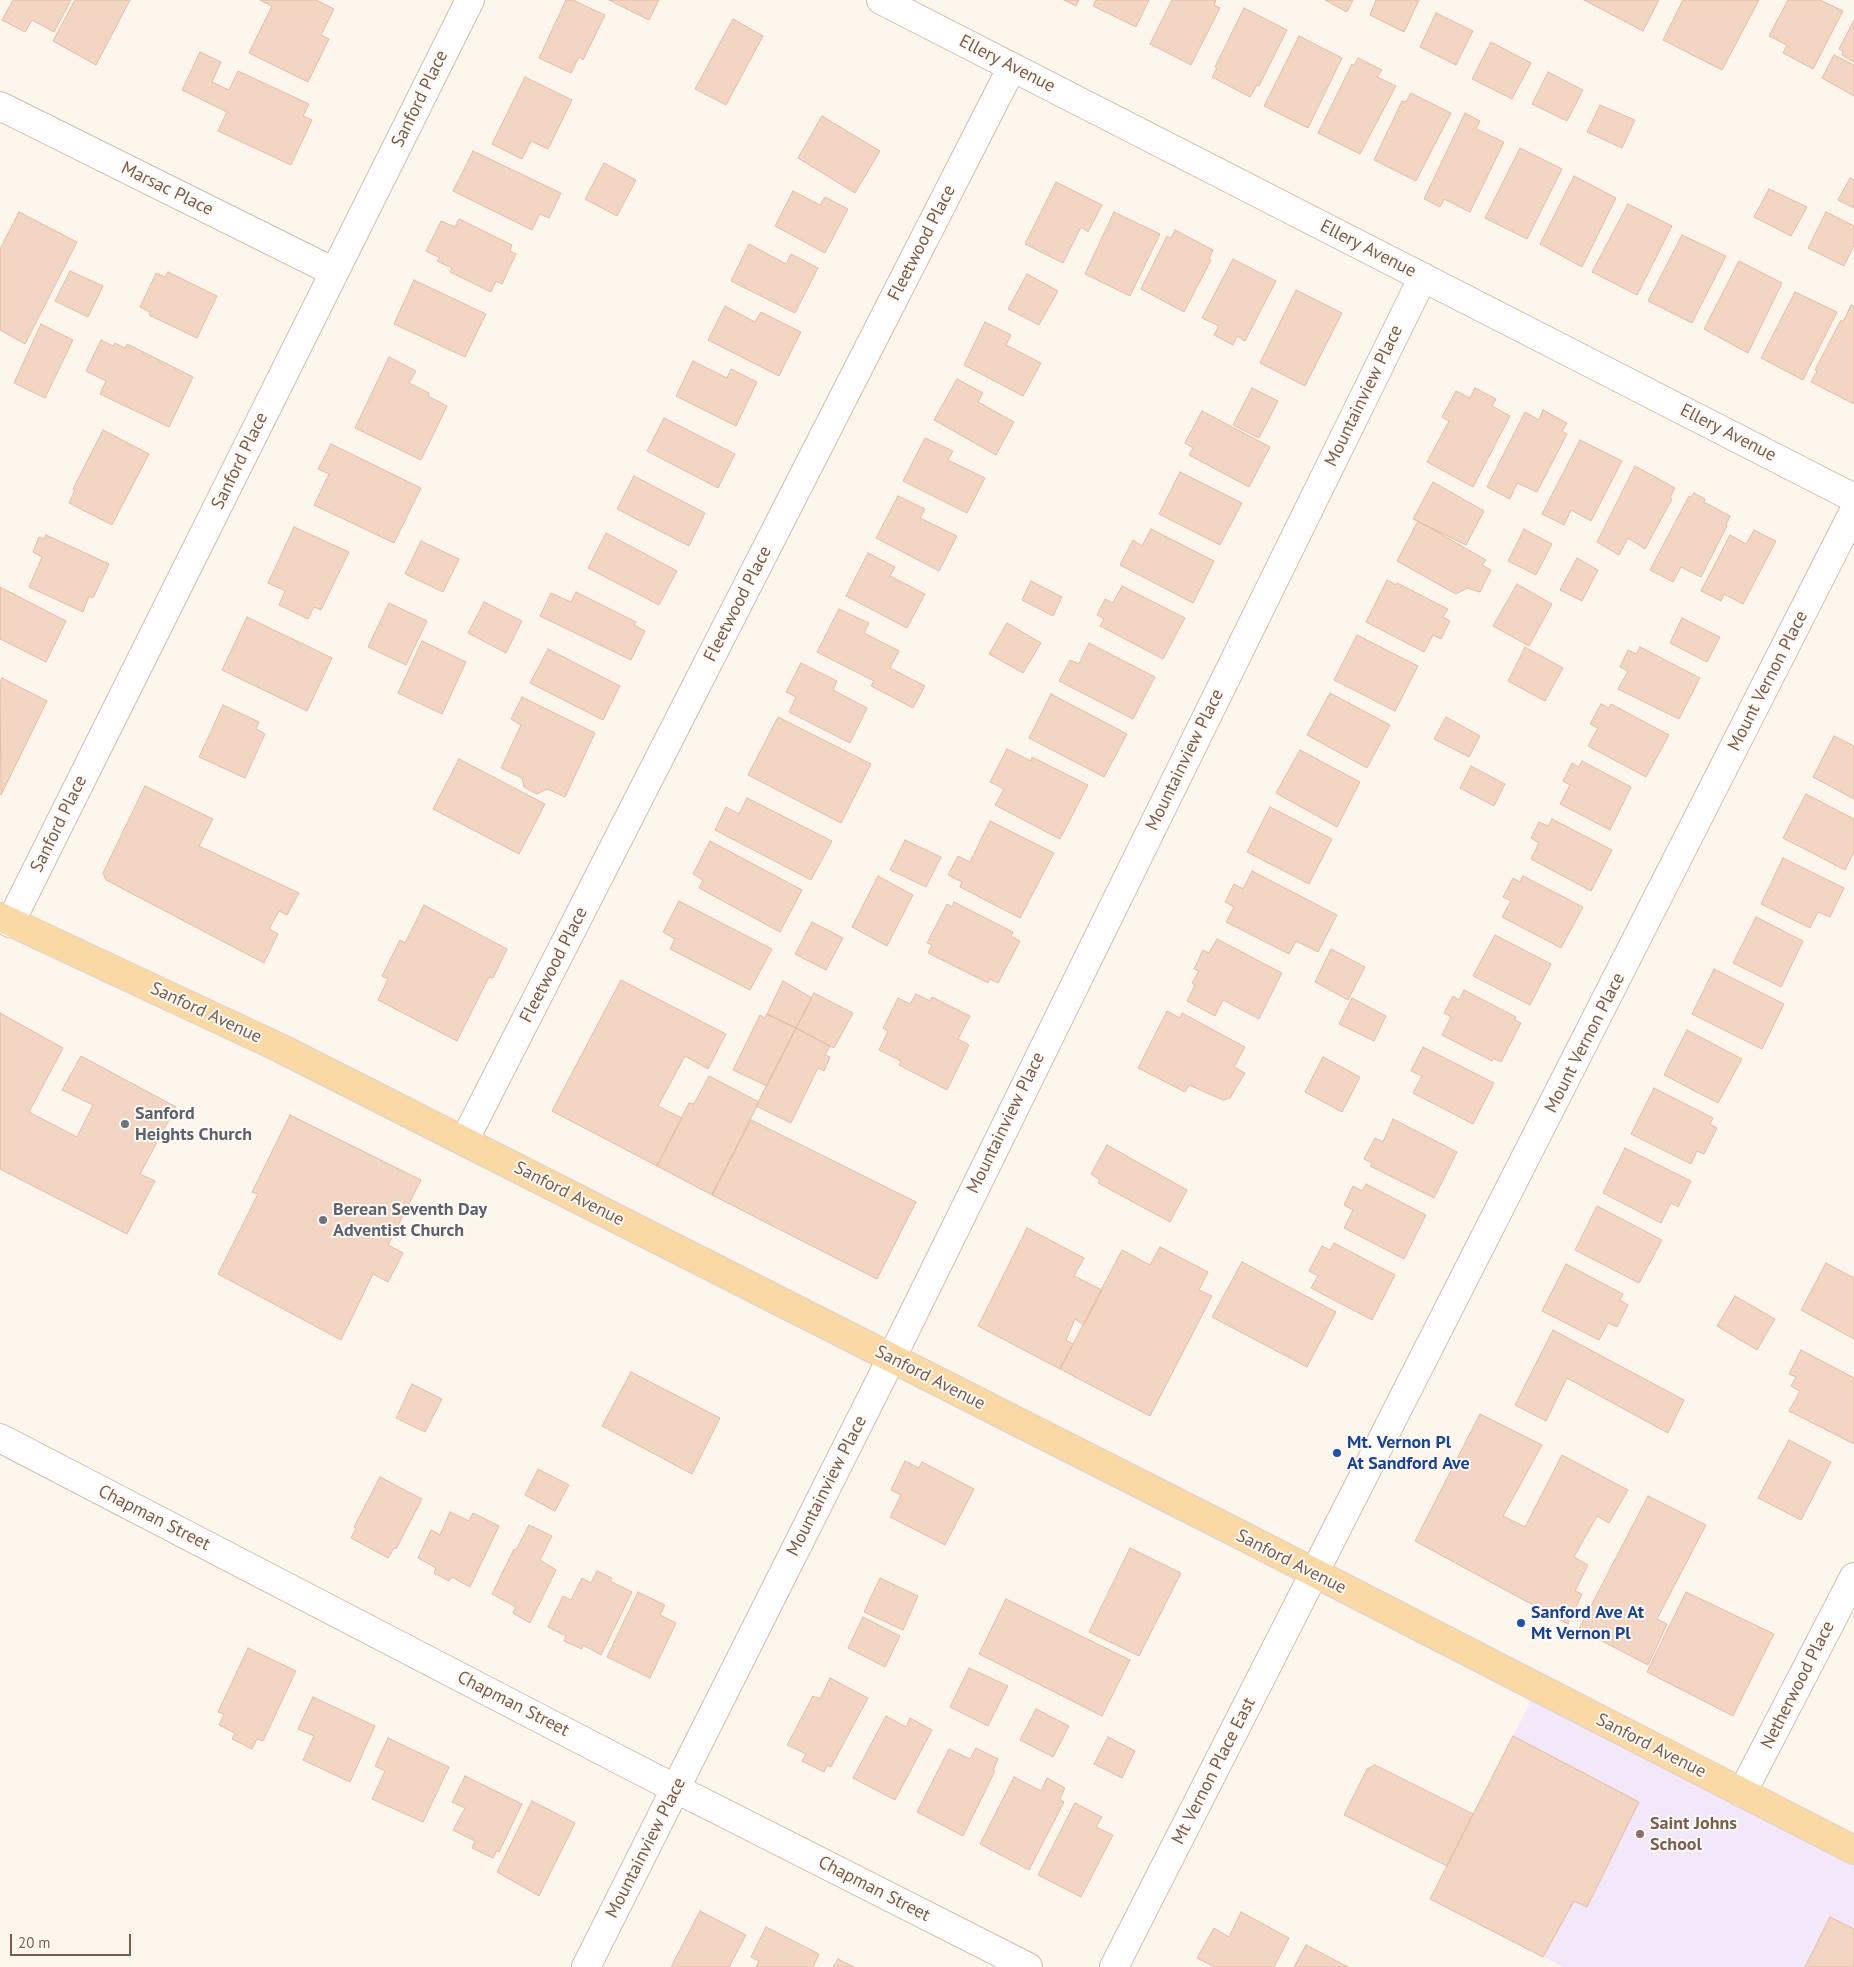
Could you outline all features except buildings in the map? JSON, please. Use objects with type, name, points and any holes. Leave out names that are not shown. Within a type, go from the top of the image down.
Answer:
[{"type":"main road","name":"Sanford Avenue","points":[[5,920],[280,1048],[1854,1850]]},
{"type":"street","name":"Sanford Place","points":[[5,920],[470,0]]},
{"type":"street","name":"Ellery Avenue","points":[[881,0],[1854,498]]},
{"type":"street","name":"Fleetwood Place","points":[[464,1141],[1012,67]]},
{"type":"street","name":"Marsac Place","points":[[0,106],[334,272]]},
{"type":"street","name":"Mountainview Place","points":[[586,1967],[891,1358],[1423,277]]},
{"type":"street","name":"Mount Vernon Place","points":[[1315,1574],[1854,511]]},
{"type":"street","name":"Chapman Street","points":[[0,1438],[676,1789],[1028,1967]]},
{"type":"street","name":"Mt Vernon Place East","points":[[1114,1967],[1315,1574]]},
{"type":"street","name":"Netherwood Place","points":[[1742,1793],[1854,1577]]},
{"type":"shaded area","name":"Saint Johns School","points":[[1536,1691],[1854,1853],[1854,1967],[1563,1967],[1430,1899]]},
{"type":"place","name":"Sanford Heights Church","points":[[125,1124]]},
{"type":"place","name":"Berean Seventh Day Adventist Church","points":[[323,1220]]},
{"type":"place","name":"Mt. Vernon Pl At Sandford Ave","points":[[1337,1453]]},
{"type":"place","name":"Sanford Ave At Mt Vernon Pl","points":[[1521,1623]]},
{"type":"place","name":"Saint Johns School","points":[[1640,1834]]}]
